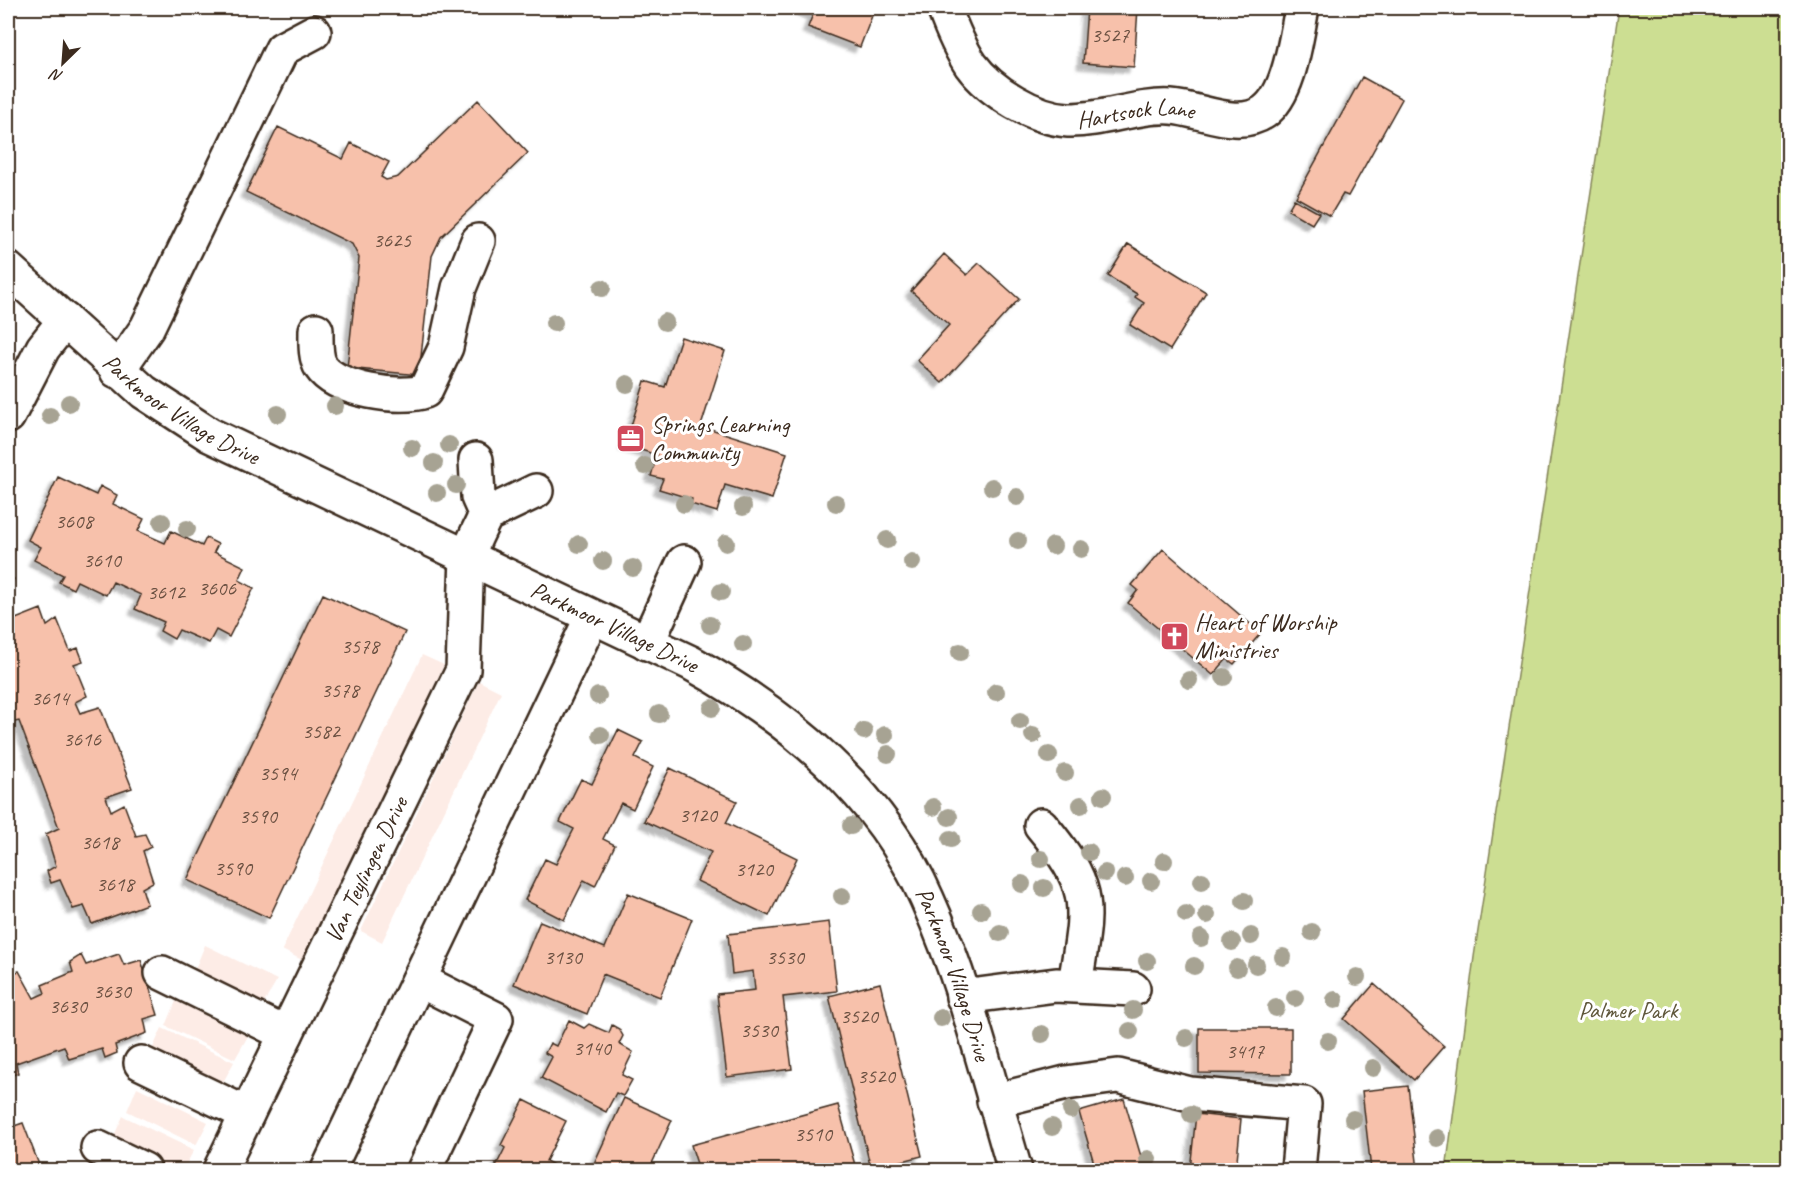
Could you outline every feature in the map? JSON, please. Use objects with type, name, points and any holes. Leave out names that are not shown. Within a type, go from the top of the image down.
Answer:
[{"type":"street","name":"Hartsock Lane","points":[[944,8],[955,36],[973,67],[1010,98],[1039,114],[1068,120],[1170,107],[1245,120],[1264,112],[1274,104],[1293,54],[1302,8]]},
{"type":"street","points":[[117,370],[147,328],[282,49],[314,32]]},
{"type":"street","points":[[316,330],[320,366],[330,377],[345,385],[363,389],[407,394],[425,391],[446,347],[459,288],[478,241]]},
{"type":"street","name":"Parkmoor Village Drive","points":[[8,269],[117,370],[175,414],[210,435],[648,643],[730,685],[771,712],[849,781],[891,836],[927,898],[963,997],[1015,1170]]},
{"type":"street","points":[[8,416],[43,348],[65,320]]},
{"type":"street","points":[[476,460],[478,497],[486,515]]},
{"type":"street","points":[[467,556],[486,515],[536,492]]},
{"type":"street","name":"Van Teylingen Drive","points":[[220,1170],[463,670],[467,556]]},
{"type":"street","points":[[648,643],[684,562]]},
{"type":"street","points":[[328,1170],[592,617]]},
{"type":"street","points":[[1041,825],[1074,867],[1083,895],[1085,909],[1083,935],[1075,985]]},
{"type":"street","points":[[162,973],[285,1034]]},
{"type":"street","points":[[419,980],[496,1019],[424,1170]]},
{"type":"street","points":[[963,997],[1056,985],[1133,989]]},
{"type":"street","points":[[141,1064],[247,1114]]},
{"type":"street","points":[[994,1101],[1066,1083],[1118,1076],[1190,1094],[1304,1104],[1298,1170]]},
{"type":"street","points":[[98,1148],[144,1170]]},
{"type":"shaded area","points":[[422,655],[444,665],[304,961],[282,950]]},
{"type":"shaded area","points":[[479,681],[501,692],[382,942],[361,931]]},
{"type":"shaded area","points":[[205,945],[277,980],[264,1003],[195,969]]},
{"type":"shaded area","points":[[176,1001],[248,1036],[235,1059],[166,1026]]},
{"type":"shaded area","points":[[162,1028],[234,1062],[221,1086],[151,1052]]},
{"type":"shaded area","points":[[137,1087],[208,1122],[196,1145],[127,1111]]},
{"type":"shaded area","points":[[123,1116],[194,1150],[183,1170],[173,1170],[112,1140]]},
{"type":"green space","name":"Palmer Park","points":[[1619,8],[1788,8],[1788,1170],[1446,1170],[1474,957]]},
{"type":"building","points":[[797,8],[875,8],[860,47],[808,27],[813,14]]},
{"type":"building","points":[[1087,8],[1138,8],[1134,67],[1083,63]]},
{"type":"building","points":[[1362,77],[1402,99],[1348,196],[1343,194],[1330,216],[1296,197]]},
{"type":"building","points":[[478,100],[528,153],[441,237],[432,256],[419,375],[347,368],[359,258],[352,244],[246,192],[278,127],[343,159],[351,143],[389,162],[381,177],[386,180],[398,177]]},
{"type":"building","points":[[1294,199],[1319,213],[1312,224],[1288,210]]},
{"type":"building","points":[[1128,244],[1206,292],[1170,350],[1130,325],[1144,303],[1135,297],[1137,294],[1108,276]]},
{"type":"building","points":[[944,254],[967,275],[979,263],[1019,299],[942,383],[917,360],[949,325],[911,291]]},
{"type":"building","points":[[681,337],[725,351],[701,426],[787,453],[772,499],[725,485],[717,512],[691,504],[692,499],[659,489],[663,479],[651,476],[657,455],[625,445],[645,381],[665,387]]},
{"type":"building","points":[[58,477],[96,495],[100,486],[117,495],[113,504],[144,519],[138,531],[165,543],[171,531],[202,546],[206,538],[218,544],[214,552],[245,567],[239,580],[254,588],[229,637],[216,630],[209,643],[179,630],[174,639],[160,631],[164,622],[135,609],[141,595],[113,582],[106,595],[77,581],[73,589],[59,582],[63,575],[34,560],[41,547],[28,540]]},
{"type":"building","points":[[1163,549],[1261,633],[1234,664],[1227,659],[1213,675],[1128,603],[1138,590],[1132,585]]},
{"type":"building","points":[[8,576],[14,579],[8,591]]},
{"type":"building","points":[[323,594],[405,632],[269,918],[187,880]]},
{"type":"building","points":[[41,609],[47,626],[57,619],[70,651],[78,648],[83,661],[74,664],[87,696],[75,702],[80,713],[100,707],[132,788],[106,797],[111,811],[124,804],[136,836],[145,834],[151,847],[143,851],[153,882],[142,888],[147,904],[92,924],[84,906],[73,909],[60,880],[51,883],[47,871],[56,866],[46,834],[59,828],[19,721],[10,723],[8,716],[8,622]]},
{"type":"building","points":[[618,730],[643,742],[635,758],[653,767],[633,809],[621,803],[603,839],[615,845],[595,886],[584,880],[564,920],[525,900],[545,859],[556,864],[574,829],[560,822],[581,779],[592,784]]},
{"type":"building","points":[[670,768],[737,801],[726,823],[797,858],[769,916],[697,881],[711,852],[644,821]]},
{"type":"building","points":[[628,893],[692,919],[660,997],[603,974],[587,1014],[514,984],[540,921],[605,948]]},
{"type":"building","points":[[829,922],[837,991],[783,997],[792,1069],[727,1077],[717,994],[755,990],[753,971],[732,974],[728,934]]},
{"type":"building","points":[[119,954],[124,965],[141,960],[158,1015],[144,1019],[147,1033],[115,1045],[117,1053],[105,1058],[102,1049],[69,1059],[64,1046],[16,1063],[18,1073],[8,1077],[8,975],[19,971],[34,998],[45,993],[42,985],[73,972],[70,962],[81,955],[86,965]]},
{"type":"building","points":[[880,983],[922,1156],[871,1169],[829,996]]},
{"type":"building","points":[[1374,984],[1444,1046],[1414,1080],[1344,1019]]},
{"type":"building","points":[[569,1020],[584,1028],[589,1024],[609,1033],[612,1025],[619,1029],[623,1036],[619,1044],[633,1052],[622,1075],[632,1080],[623,1096],[616,1093],[606,1112],[541,1078],[552,1057],[545,1053],[550,1043],[556,1046]]},
{"type":"building","points":[[1199,1028],[1291,1028],[1291,1074],[1199,1073]]},
{"type":"building","points":[[1408,1086],[1418,1170],[1371,1170],[1362,1091]]},
{"type":"building","points":[[624,1098],[672,1120],[649,1170],[591,1170]]},
{"type":"building","points":[[1124,1099],[1145,1170],[1096,1170],[1079,1112]]},
{"type":"building","points":[[524,1100],[566,1121],[546,1161],[559,1168],[557,1170],[494,1170],[505,1148],[501,1145]]},
{"type":"building","points":[[838,1105],[855,1165],[835,1170],[699,1170],[691,1145]]},
{"type":"building","points":[[1196,1114],[1241,1119],[1236,1170],[1190,1170]]},
{"type":"building","points":[[23,1123],[41,1170],[8,1170],[8,1128]]},
{"type":"place","name":"Springs Learning Community","points":[[630,438]]},
{"type":"place","name":"Heart of Worship Ministries","points":[[1174,636]]}]
